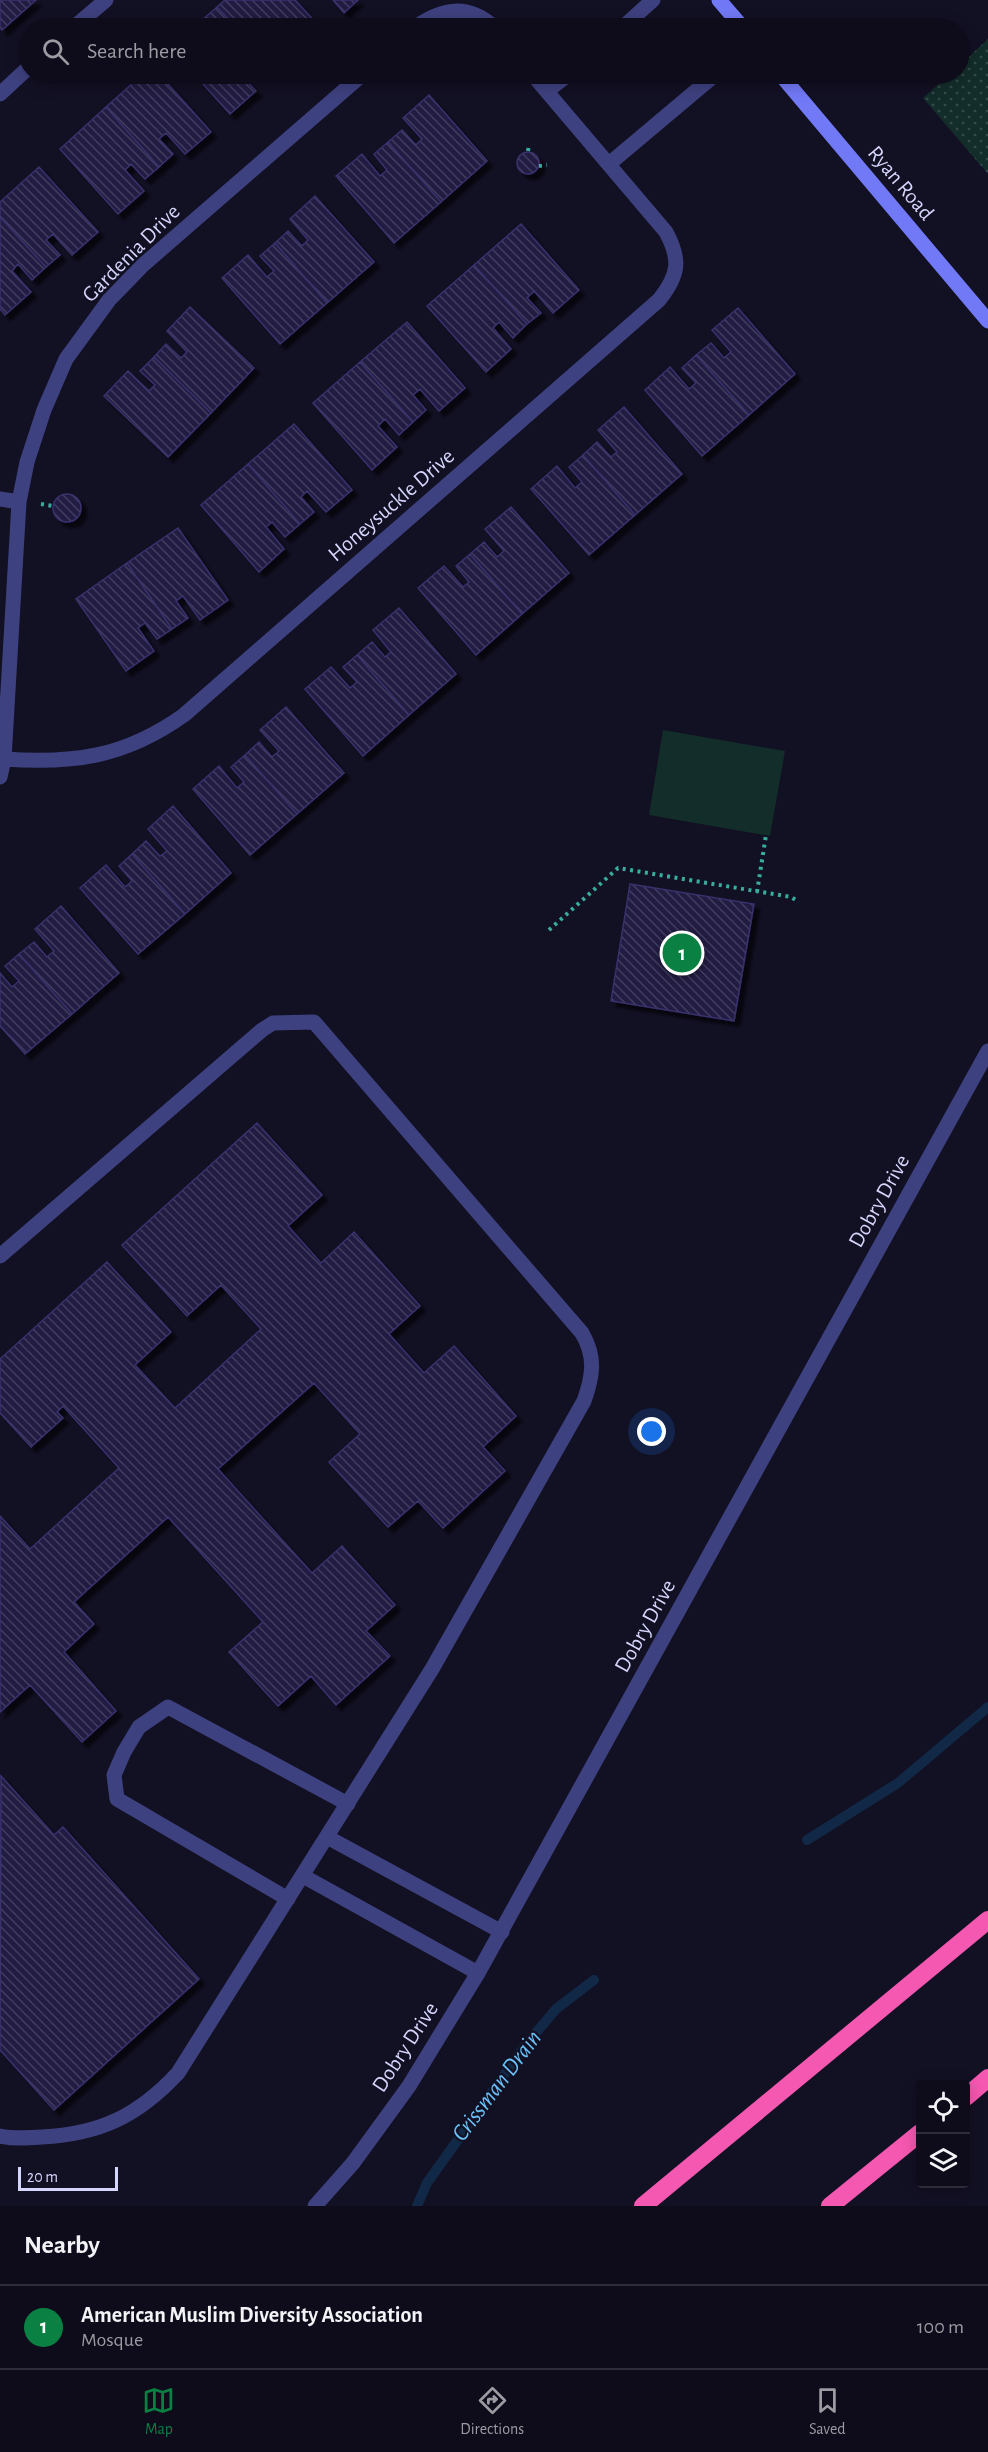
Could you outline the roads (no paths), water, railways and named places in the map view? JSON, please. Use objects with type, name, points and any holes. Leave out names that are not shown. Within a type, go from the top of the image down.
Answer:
[{"type":"highway","points":[[643,2206],[988,1920]]},
{"type":"highway","points":[[970,2094],[988,2078]]},
{"type":"highway","points":[[830,2206],[920,2134]]},
{"type":"main road","points":[[722,1],[735,18]]},
{"type":"main road","name":"Ryan Road","points":[[788,84],[988,321]]},
{"type":"street","points":[[85,18],[106,0]]},
{"type":"street","points":[[633,18],[653,0]]},
{"type":"street","points":[[431,18],[440,13],[454,11],[467,12],[481,18]]},
{"type":"street","points":[[0,94],[18,77]]},
{"type":"street","name":"Gardenia Drive","points":[[4,759],[19,502],[27,462],[44,411],[66,359],[109,300],[143,265],[351,84]]},
{"type":"street","points":[[541,84],[548,91],[556,84]]},
{"type":"street","points":[[609,164],[704,84]]},
{"type":"street","name":"Honeysuckle Drive","points":[[4,759],[61,762],[100,755],[134,745],[160,732],[206,698],[659,300],[671,285],[676,268],[675,249],[666,232],[548,91]]},
{"type":"street","points":[[0,499],[19,502]]},
{"type":"street","points":[[0,777],[4,759]]},
{"type":"street","points":[[0,1256],[262,1030],[273,1023],[314,1022],[582,1333],[592,1353],[593,1367],[584,1401],[432,1669],[178,2073],[158,2094],[136,2111],[110,2124],[69,2135],[10,2138],[0,2136]]},
{"type":"street","name":"Dobry Drive","points":[[315,2206],[353,2163],[409,2086],[502,1932],[988,1052]]},
{"type":"street","points":[[288,1899],[117,1799],[114,1775],[139,1727],[168,1707],[348,1804]]},
{"type":"street","points":[[327,1837],[502,1932]]},
{"type":"street","points":[[303,1876],[478,1973]]},
{"type":"waterway","name":"Crissman Drain","points":[[807,1840],[898,1783],[988,1707]]},
{"type":"waterway","name":"Crissman Drain","points":[[417,2206],[427,2183],[524,2047],[556,2009],[594,1980]]},
{"type":"place","name":"American Muslim Diversity Association","points":[[682,953]]}]
